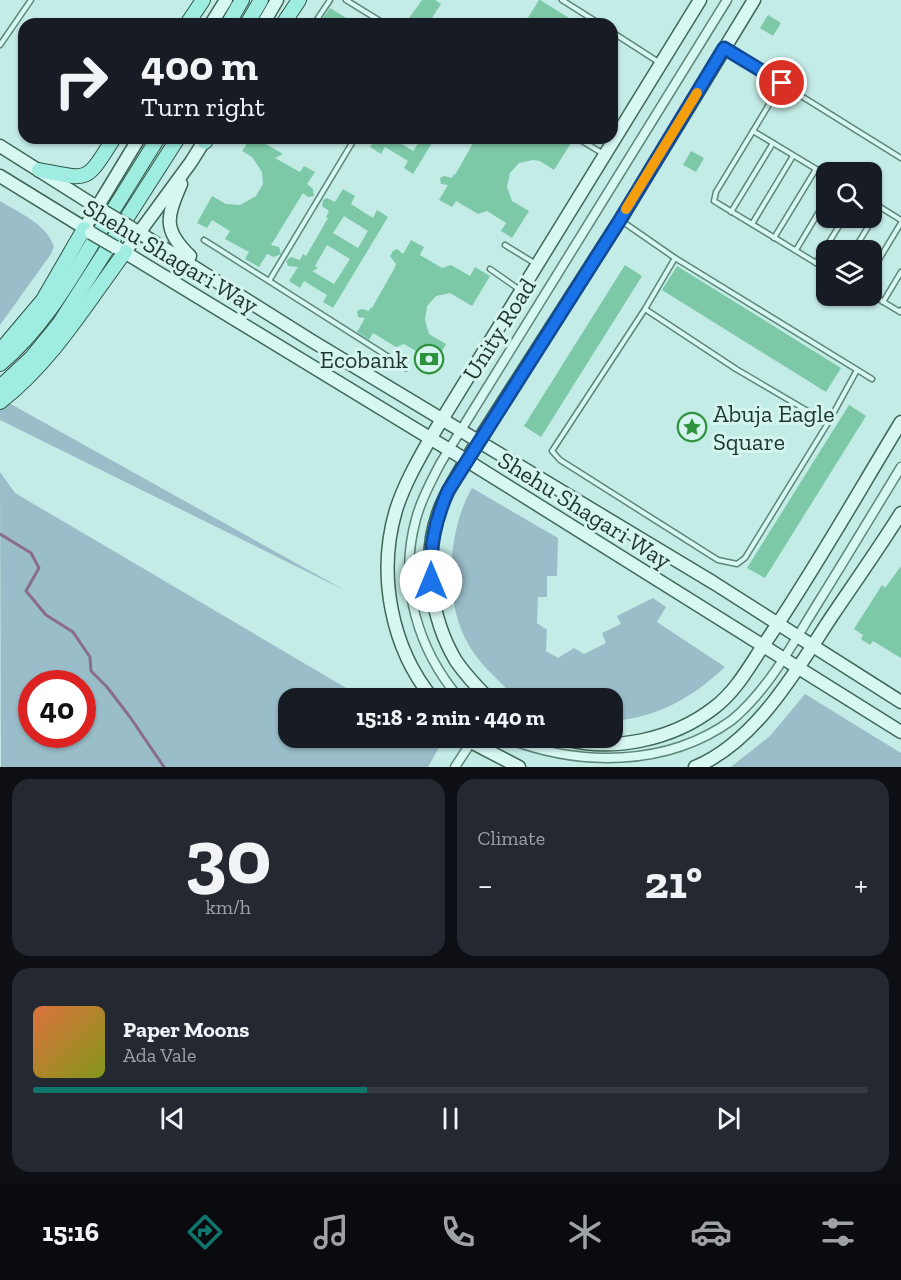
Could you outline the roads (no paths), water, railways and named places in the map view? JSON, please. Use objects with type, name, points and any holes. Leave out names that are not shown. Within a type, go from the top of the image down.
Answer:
[{"type":"main road","points":[[192,18],[203,0]]},
{"type":"main road","points":[[215,18],[226,0]]},
{"type":"main road","points":[[232,18],[242,0]]},
{"type":"main road","points":[[250,18],[261,0]]},
{"type":"main road","points":[[266,18],[276,0]]},
{"type":"main road","points":[[287,18],[298,0]]},
{"type":"main road","name":"Unity Road","points":[[618,132],[700,0]]},
{"type":"main road","name":"Unity Road","points":[[479,688],[457,662],[447,643],[434,601],[431,581],[433,536],[438,514],[466,460],[620,220],[754,0]]},
{"type":"main road","points":[[39,170],[80,178],[92,172],[110,144]]},
{"type":"main road","points":[[0,351],[44,300],[88,231],[137,144]]},
{"type":"main road","points":[[0,364],[27,339],[46,315],[154,144]]},
{"type":"main road","points":[[0,387],[32,357],[59,324],[173,144]]},
{"type":"main road","points":[[0,402],[44,361],[134,229],[191,162],[203,144]]},
{"type":"main road","name":"Unity Road","points":[[426,688],[414,670],[396,629],[388,580],[388,558],[396,512],[405,486],[430,439],[610,144]]},
{"type":"main road","name":"Shehu Shagari Way","points":[[0,146],[901,702]]},
{"type":"main road","points":[[191,162],[173,204],[169,225],[178,246],[202,271]]},
{"type":"main road","name":"Shehu Shagari Way","points":[[0,176],[466,460],[901,732]]},
{"type":"main road","points":[[623,743],[660,737],[693,722],[716,706],[736,686],[778,624],[901,422]]},
{"type":"main road","points":[[695,767],[723,752],[744,735],[780,691],[901,513]]},
{"type":"main road","points":[[486,748],[519,767]]},
{"type":"street","name":"Unity Road","points":[[452,688],[433,663],[414,613],[409,567],[416,518],[427,489],[448,450],[727,0]]},
{"type":"street","points":[[526,748],[551,756],[591,763],[620,764],[667,755],[712,735],[733,719],[753,699],[784,658],[901,467]]},
{"type":"street","points":[[455,767],[466,748]]},
{"type":"lane","points":[[19,18],[31,0]]},
{"type":"lane","points":[[318,18],[330,0]]},
{"type":"lane","points":[[346,0],[375,18]]},
{"type":"lane","points":[[562,0],[590,18]]},
{"type":"lane","points":[[0,45],[18,19]]},
{"type":"lane","points":[[618,36],[660,64]]},
{"type":"lane","points":[[724,48],[901,158]]},
{"type":"lane","points":[[782,83],[716,192],[714,201],[816,263]]},
{"type":"lane","points":[[753,131],[816,169],[774,238]]},
{"type":"lane","points":[[731,212],[773,143]]},
{"type":"lane","points":[[269,281],[350,144]]},
{"type":"lane","points":[[587,144],[604,154]]},
{"type":"lane","points":[[752,224],[794,156]]},
{"type":"lane","points":[[882,208],[901,222],[882,254]]},
{"type":"lane","points":[[796,250],[816,217]]},
{"type":"lane","points":[[620,220],[675,258],[872,379]]},
{"type":"lane","points":[[204,240],[406,368]]},
{"type":"lane","points":[[505,245],[537,264]]},
{"type":"lane","points":[[675,258],[645,309],[552,451],[560,460],[708,554],[718,560],[737,564],[745,558],[828,423],[857,370]]},
{"type":"lane","points":[[489,269],[521,291]]},
{"type":"lane","points":[[901,272],[883,302],[900,312],[901,310]]},
{"type":"lane","points":[[645,309],[736,369],[828,423]]},
{"type":"waterway","points":[[0,534],[31,553],[39,568],[26,591],[46,615],[73,632],[90,657],[91,671],[107,687],[130,717],[164,767]]},
{"type":"place","name":"Ecobank","points":[[429,359]]},
{"type":"place","name":"Abuja Eagle Square","points":[[692,427]]}]
